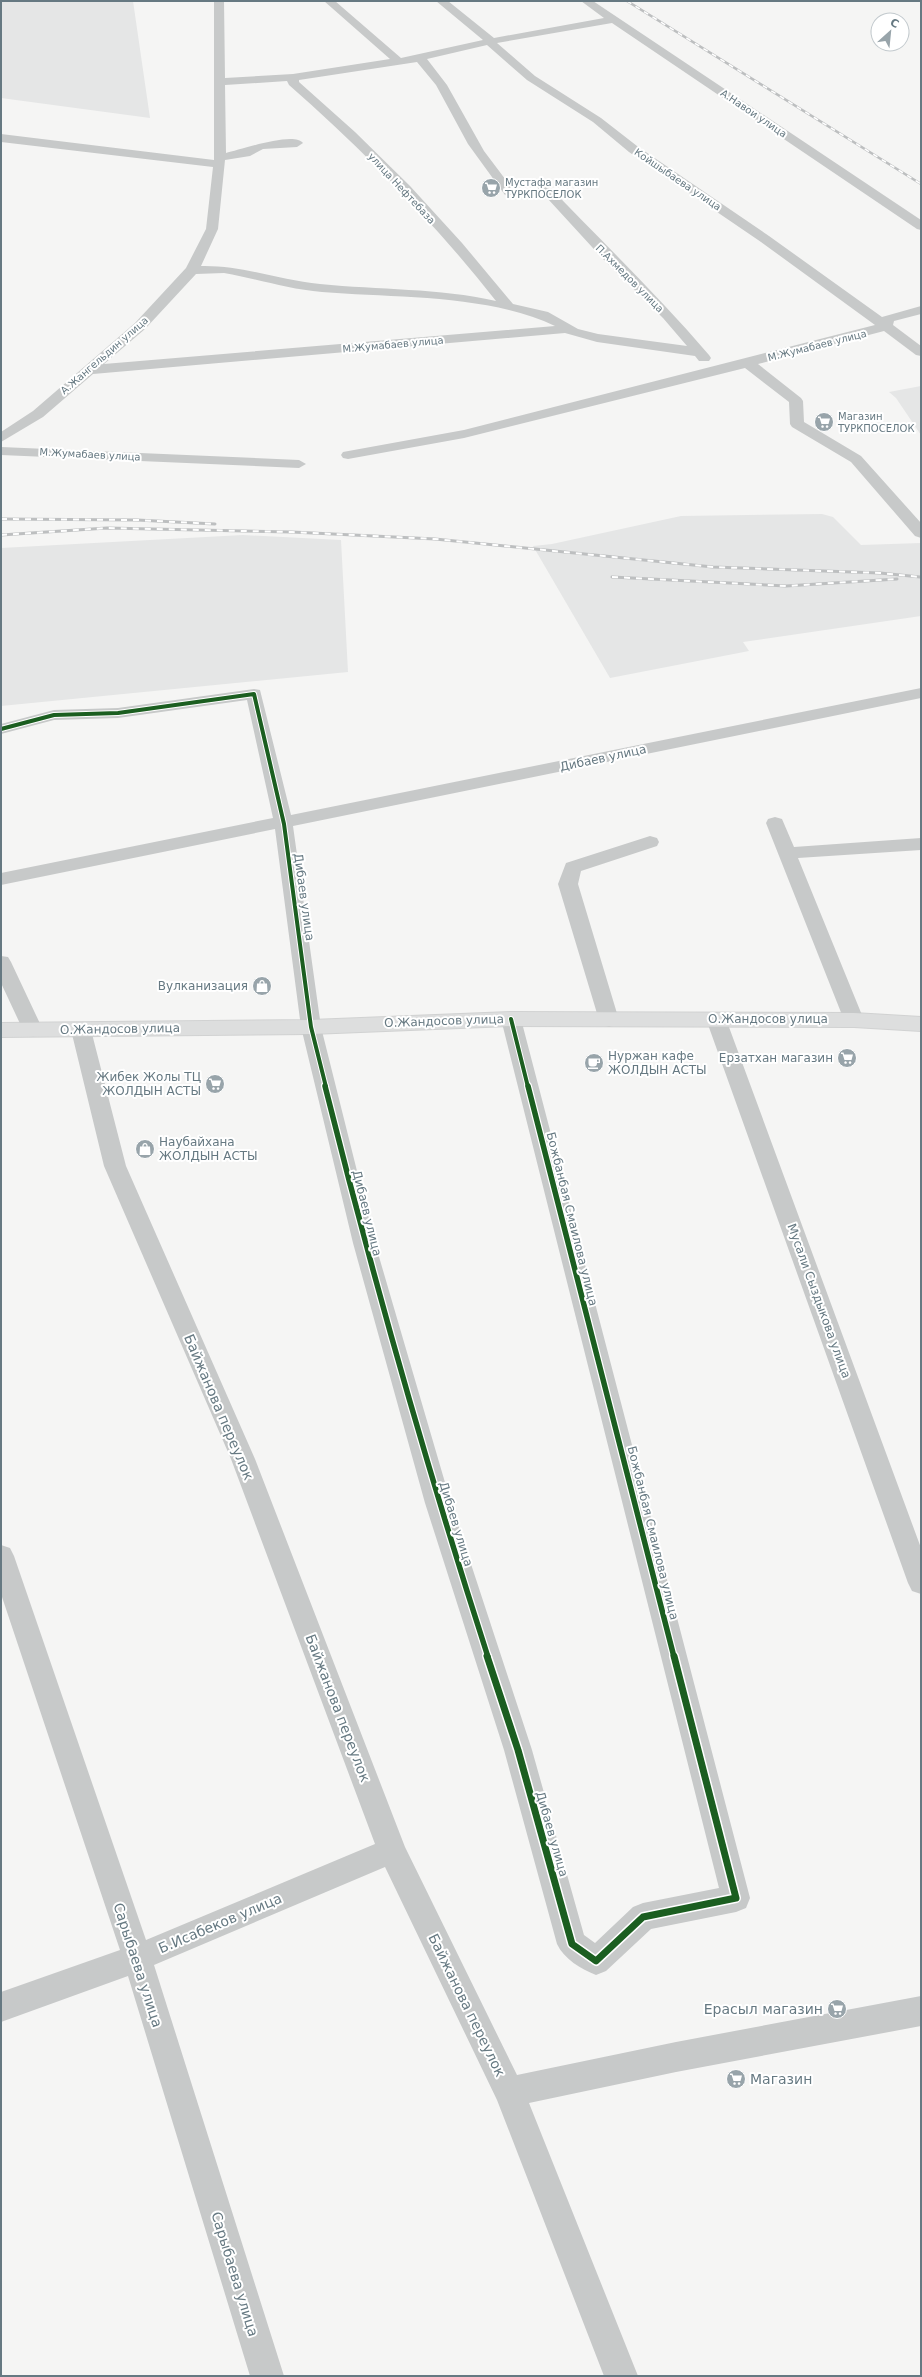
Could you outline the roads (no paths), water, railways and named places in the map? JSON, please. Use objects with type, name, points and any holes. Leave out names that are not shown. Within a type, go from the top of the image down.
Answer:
[{"type":"main road","name":"О.Жандосов улица","points":[[1,1030],[311,1027],[511,1019],[854,1020],[921,1024]]},
{"type":"street","name":"А.Жангельдин улица","points":[[2,436],[38,414],[87,370],[140,326],[192,270],[212,229],[219,160],[219,1]]},
{"type":"street","points":[[329,1],[398,61]]},
{"type":"street","name":"Койшыбаева улица","points":[[440,1],[488,36],[489,41],[500,54],[531,78],[597,120],[633,149],[766,239],[921,352]]},
{"type":"street","name":"А.Навои улица","points":[[586,1],[921,226]]},
{"type":"street","points":[[219,82],[293,77],[419,58],[489,41],[613,20]]},
{"type":"street","points":[[419,58],[435,77],[461,118],[471,140],[509,192]]},
{"type":"street","name":"улица Нефтебаза","points":[[293,77],[293,83],[359,142],[420,205],[473,263],[507,305]]},
{"type":"street","points":[[1,138],[219,160],[246,153],[260,146],[297,143]]},
{"type":"street","name":"П.Ахмедов улица","points":[[543,187],[608,256],[668,315],[698,352],[716,371]]},
{"type":"street","points":[[192,270],[224,269],[253,274],[280,284],[321,288],[462,296],[507,305],[543,315],[577,331]]},
{"type":"street","name":"М.Жумабаев улица","points":[[348,454],[464,434],[748,363],[867,333],[886,326],[888,318],[921,310]]},
{"type":"street","name":"М.Жумабаев улица","points":[[87,370],[565,329],[577,331],[597,338],[698,352]]},
{"type":"street","name":"М.Жумабаев улица","points":[[748,363],[796,401],[797,424],[856,459],[921,534]]},
{"type":"street","name":"М.Жумабаев улица","points":[[2,436],[25,439],[250,454]]},
{"type":"street","name":"М.Жумабаев улица","points":[[1,451],[299,464]]},
{"type":"street","name":"Дибаев улица","points":[[1,879],[284,824],[921,693]]},
{"type":"street","name":"Дибаев улица","points":[[1,728],[54,715],[118,713],[254,694],[284,824],[311,1027],[364,1243],[438,1503],[518,1750],[572,1944],[596,1961]]},
{"type":"street","points":[[775,823],[854,1020]]},
{"type":"street","points":[[609,1020],[568,884],[573,867],[650,842]]},
{"type":"street","points":[[786,853],[921,844]]},
{"type":"street","points":[[1,962],[33,1030]]},
{"type":"street","name":"Божбанбая Смаилова улица","points":[[511,1019],[736,1898],[643,1917],[596,1961]]},
{"type":"street","name":"Мусали Сыздыкова улица","points":[[716,1019],[921,1583]]},
{"type":"street","name":"Байжанова переулок","points":[[81,1030],[115,1166],[243,1459],[392,1851],[508,2092],[621,2376]]},
{"type":"street","name":"Сарыбаева улица","points":[[1,1556],[137,1958],[267,2376]]},
{"type":"street","name":"Б.Исабеков улица","points":[[1,2007],[137,1958],[392,1851]]},
{"type":"street","points":[[508,2092],[676,2057],[921,2011]]},
{"type":"railway","points":[[627,1],[921,184]]},
{"type":"railway","points":[[1,519],[137,520],[215,524]]},
{"type":"railway","points":[[1,535],[107,528],[292,532],[435,539],[713,567],[880,573],[920,577]]},
{"type":"railway","points":[[612,577],[786,586],[897,579]]},
{"type":"place","name":"Мустафа магазин ТУРКПОСЕЛОК","points":[[491,188]]},
{"type":"place","name":"Магазин ТУРКПОСЕЛОК","points":[[824,422]]},
{"type":"place","name":"Вулканизация","points":[[262,986]]},
{"type":"place","name":"Ерзатхан магазин","points":[[847,1058]]},
{"type":"place","name":"Нуржан кафе ЖОЛДЫН АСТЫ","points":[[594,1063]]},
{"type":"place","name":"Жибек Жолы ТЦ ЖОЛДЫН АСТЫ","points":[[215,1084]]},
{"type":"place","name":"Наубайхана ЖОЛДЫН АСТЫ","points":[[145,1149]]},
{"type":"place","name":"Ерасыл магазин","points":[[837,2009]]},
{"type":"place","name":"Магазин","points":[[736,2079]]}]
